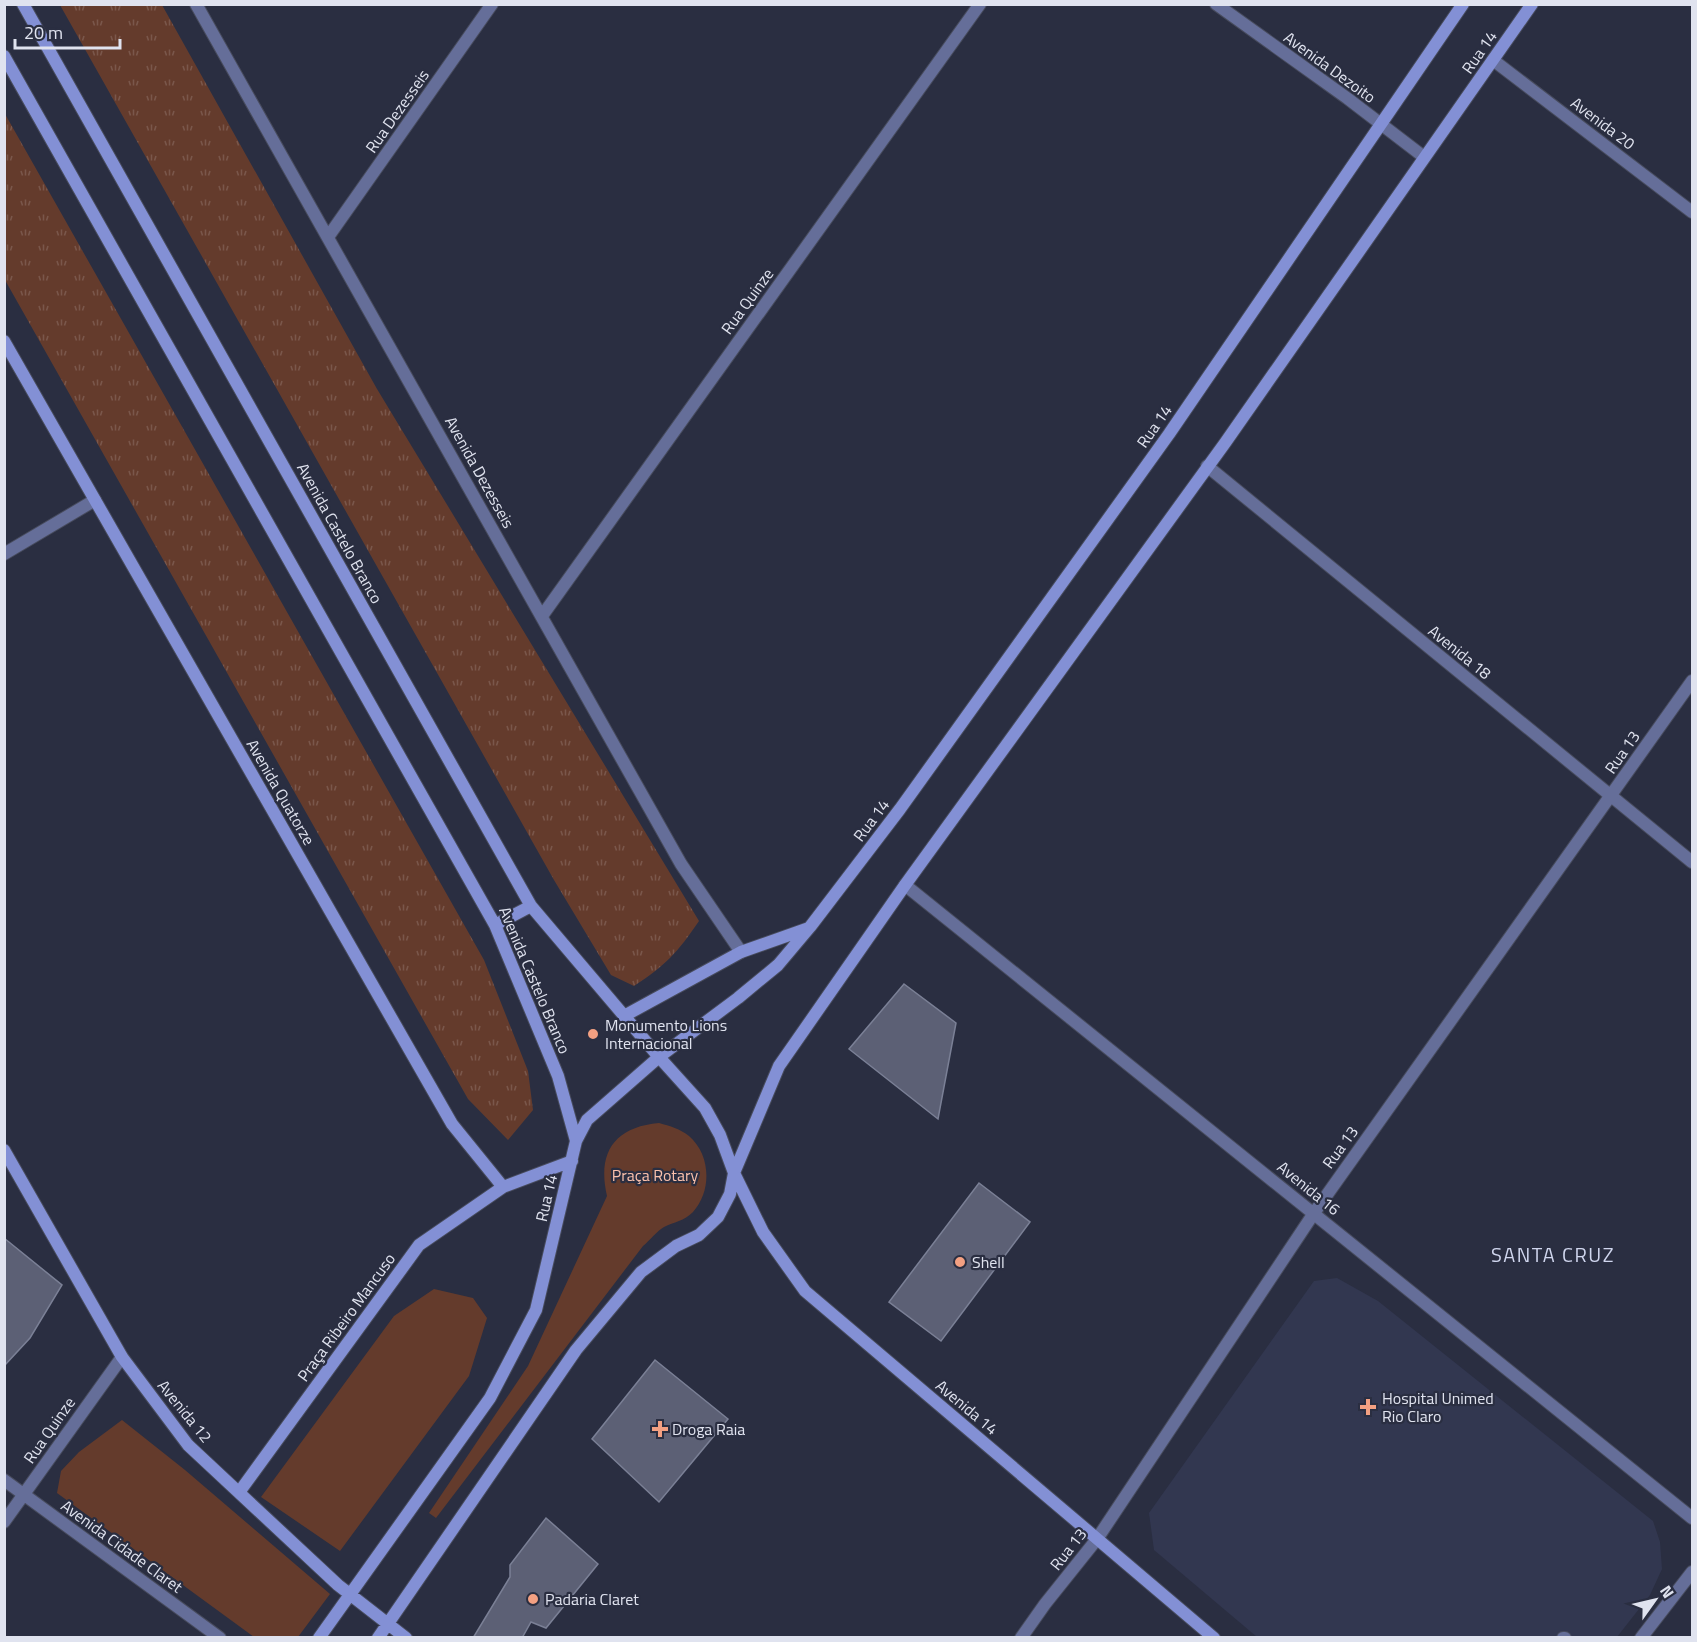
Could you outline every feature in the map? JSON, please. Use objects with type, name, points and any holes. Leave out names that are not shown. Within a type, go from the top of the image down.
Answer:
[{"type":"main road","name":"Avenida Castelo Branco","points":[[23,4],[531,906],[658,1057]]},
{"type":"main road","name":"Rua 14","points":[[319,1638],[490,1398],[536,1310],[576,1141],[587,1120],[658,1057],[738,998],[778,965],[810,927],[900,809],[1170,434],[1463,4]]},
{"type":"main road","name":"Rua 14","points":[[378,1638],[576,1350],[641,1272],[676,1246],[699,1235],[718,1217],[730,1194],[734,1173],[779,1066],[905,885],[1207,466],[1532,4]]},
{"type":"main road","name":"Avenida Castelo Branco","points":[[4,56],[495,924],[558,1076],[576,1141]]},
{"type":"main road","name":"Avenida Quatorze","points":[[4,341],[452,1124],[503,1187]]},
{"type":"main road","points":[[495,924],[531,906]]},
{"type":"main road","points":[[624,1016],[741,952],[810,927]]},
{"type":"main road","name":"Avenida 14","points":[[658,1057],[705,1108],[720,1135],[734,1173],[763,1232],[805,1291],[1214,1638]]},
{"type":"main road","name":"Avenida 12","points":[[4,1150],[122,1357],[188,1445],[349,1594],[406,1638]]},
{"type":"main road","points":[[503,1187],[572,1161]]},
{"type":"main road","name":"Praça Ribeiro Mancuso","points":[[240,1491],[418,1245],[503,1187]]},
{"type":"street","name":"Avenida Dezesseis","points":[[196,4],[681,864],[741,952]]},
{"type":"street","name":"Rua Dezesseis","points":[[328,237],[492,4]]},
{"type":"street","name":"Rua Quinze","points":[[542,616],[980,4]]},
{"type":"street","name":"Avenida Dezoito","points":[[1216,4],[1347,98],[1424,157]]},
{"type":"street","name":"Avenida 20","points":[[1494,60],[1692,212]]},
{"type":"street","name":"Avenida 18","points":[[1207,466],[1692,862]]},
{"type":"street","points":[[4,554],[95,500]]},
{"type":"street","name":"Rua 13","points":[[1022,1638],[1045,1604],[1097,1539],[1314,1213],[1692,681]]},
{"type":"street","name":"Avenida 16","points":[[905,885],[1692,1518]]},
{"type":"street","name":"Rua Quinze","points":[[4,1522],[122,1357]]},
{"type":"street","name":"Avenida Cidade Claret","points":[[4,1480],[220,1638]]},
{"type":"street","points":[[1641,1638],[1692,1572]]},
{"type":"shaded area","name":"Hospital Unimed Rio Claro","points":[[1337,1278],[1378,1301],[1653,1521],[1660,1542],[1662,1569],[1650,1595],[1617,1637],[1257,1637],[1154,1550],[1149,1513],[1314,1281]]},
{"type":"green space","points":[[60,5],[162,5],[377,389],[699,921],[670,958],[634,986],[611,975],[554,880]]},
{"type":"green space","points":[[5,114],[484,960],[528,1071],[533,1110],[508,1140],[468,1099],[5,280]]},
{"type":"green space","name":"Praça Rotary","points":[[659,1123],[689,1136],[702,1153],[706,1184],[699,1203],[690,1215],[661,1229],[643,1246],[436,1518],[429,1513],[528,1366],[607,1196],[605,1167],[612,1145],[630,1130]]},
{"type":"green space","points":[[434,1289],[473,1298],[487,1318],[469,1376],[340,1551],[261,1497],[394,1316]]},
{"type":"green space","points":[[122,1420],[185,1470],[330,1594],[298,1637],[254,1637],[57,1493],[61,1471],[79,1452]]},
{"type":"building","points":[[904,984],[956,1023],[938,1119],[849,1049]]},
{"type":"building","name":"Shell","points":[[979,1183],[1030,1222],[941,1341],[889,1302]]},
{"type":"building","points":[[4,1238],[62,1285],[30,1338],[4,1366]]},
{"type":"building","name":"Droga Raia","points":[[655,1360],[728,1419],[659,1502],[592,1439]]},
{"type":"building","name":"Padaria Claret","points":[[546,1518],[598,1564],[546,1628],[531,1622],[522,1638],[473,1638],[510,1577],[510,1565]]},
{"type":"place","name":"Monumento Lions Internacional","points":[[593,1034]]},
{"type":"place","name":"Shell","points":[[960,1262]]},
{"type":"place","name":"Hospital Unimed Rio Claro","points":[[1368,1407]]},
{"type":"place","name":"Droga Raia","points":[[660,1429]]},
{"type":"place","name":"Padaria Claret","points":[[533,1599]]},
{"type":"district","name":"SANTA CRUZ","points":[[1553,1255]]}]
